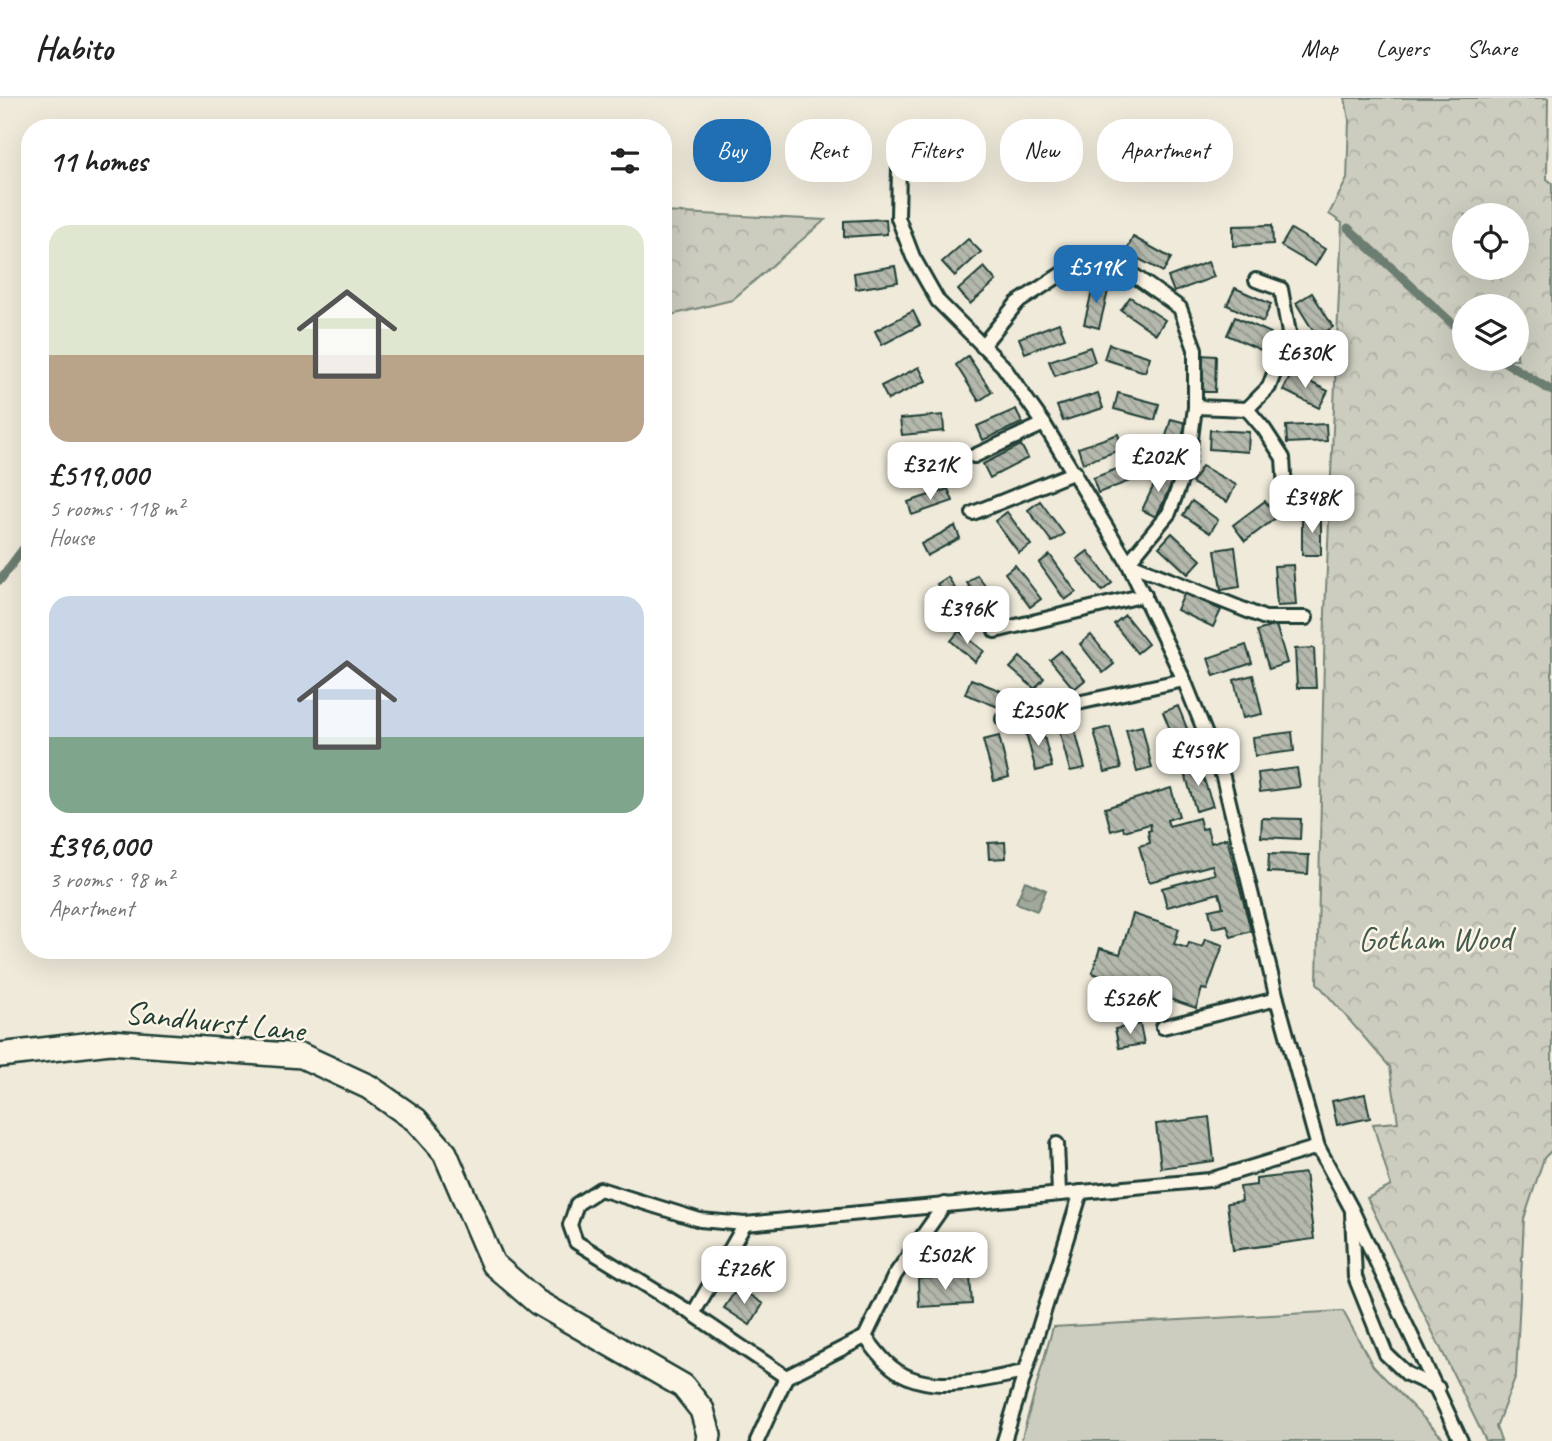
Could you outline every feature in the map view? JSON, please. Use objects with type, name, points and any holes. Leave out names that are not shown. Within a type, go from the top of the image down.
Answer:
[{"type":"street","name":"Sandhurst Lane","points":[[0,1055],[110,1042],[302,1056],[369,1087],[416,1120],[445,1153],[493,1264],[537,1302],[683,1386],[702,1410],[709,1435],[708,1441]]},
{"type":"lane","points":[[899,182],[898,218],[913,257],[938,301],[1003,366],[1045,424],[1128,563],[1184,680],[1223,777],[1305,1106],[1318,1147],[1351,1208],[1461,1441]]},
{"type":"lane","points":[[982,346],[1017,303],[1063,273],[1125,268],[1180,308],[1195,349],[1195,407],[1188,462],[1169,513],[1128,563]]},
{"type":"lane","points":[[1195,407],[1247,409],[1269,387],[1289,333],[1281,289],[1256,280]]},
{"type":"lane","points":[[1247,409],[1283,458],[1286,505]]},
{"type":"lane","points":[[974,456],[1045,424]]},
{"type":"lane","points":[[973,513],[1075,472]]},
{"type":"lane","points":[[1128,563],[1265,618],[1306,618]]},
{"type":"lane","points":[[995,631],[1145,595]]},
{"type":"lane","points":[[1003,719],[1184,680]]},
{"type":"lane","points":[[1163,1027],[1278,999]]},
{"type":"lane","points":[[1057,1144],[1059,1193]]},
{"type":"lane","points":[[786,1377],[693,1314],[576,1242],[570,1225],[577,1204],[600,1189],[700,1220],[745,1224],[1209,1180],[1318,1147]]},
{"type":"lane","points":[[1004,1441],[1081,1192]]},
{"type":"lane","points":[[757,1441],[786,1377],[865,1337],[895,1275],[945,1204]]},
{"type":"lane","points":[[1351,1208],[1354,1277],[1386,1354],[1407,1374],[1438,1388]]},
{"type":"lane","points":[[693,1314],[745,1224]]},
{"type":"lane","points":[[865,1337],[887,1363],[912,1379],[944,1385],[1025,1372]]},
{"type":"green space","name":"Gotham Wood","points":[[1345,98],[1548,98],[1547,179],[1552,183],[1552,1150],[1544,1158],[1524,1219],[1516,1375],[1496,1427],[1501,1441],[1486,1441],[1367,1198],[1391,1186],[1373,1124],[1398,1122],[1390,1067],[1317,983],[1325,613],[1342,223],[1329,214],[1347,179],[1349,120]]},
{"type":"green space","points":[[672,212],[825,220],[732,300],[672,315]]},
{"type":"green space","points":[[1343,1311],[1373,1366],[1446,1441],[1021,1441],[1053,1327]]},
{"type":"water","points":[[1025,881],[1046,890],[1037,911],[1016,903]]},
{"type":"building","points":[[886,219],[887,234],[844,237],[844,221]]},
{"type":"building","points":[[1272,225],[1273,244],[1233,246],[1233,226]]},
{"type":"building","points":[[1291,229],[1325,249],[1315,266],[1281,246]]},
{"type":"building","points":[[1133,237],[1171,258],[1163,272],[1126,252]]},
{"type":"building","points":[[968,239],[981,252],[955,276],[942,262]]},
{"type":"building","points":[[1208,262],[1214,277],[1174,292],[1168,277]]},
{"type":"building","points":[[895,266],[898,282],[856,289],[854,273]]},
{"type":"building","points":[[984,267],[996,281],[970,304],[958,290]]},
{"type":"building","points":[[1094,283],[1109,287],[1099,328],[1084,324]]},
{"type":"building","points":[[1235,288],[1271,304],[1263,322],[1227,305]]},
{"type":"building","points":[[1312,293],[1333,327],[1317,337],[1296,303]]},
{"type":"building","points":[[1130,297],[1165,320],[1156,334],[1121,310]]},
{"type":"building","points":[[913,311],[920,325],[882,345],[875,331]]},
{"type":"building","points":[[1235,317],[1271,333],[1263,351],[1227,335]]},
{"type":"building","points":[[1059,323],[1065,338],[1025,353],[1019,338]]},
{"type":"building","points":[[1109,344],[1150,357],[1145,372],[1104,359]]},
{"type":"building","points":[[1090,347],[1095,362],[1055,376],[1049,361]]},
{"type":"building","points":[[1295,348],[1327,348],[1327,363],[1295,364]]},
{"type":"building","points":[[1200,355],[1216,356],[1215,392],[1199,392]]},
{"type":"building","points":[[968,356],[992,392],[979,401],[956,365]]},
{"type":"building","points":[[919,367],[926,381],[888,400],[881,386]]},
{"type":"building","points":[[1292,373],[1328,391],[1319,408],[1283,390]]},
{"type":"building","points":[[1098,393],[1103,408],[1063,421],[1057,406]]},
{"type":"building","points":[[1118,393],[1159,404],[1155,420],[1114,409]]},
{"type":"building","points":[[1016,409],[1022,423],[983,440],[977,426]]},
{"type":"building","points":[[943,415],[944,431],[902,435],[900,419]]},
{"type":"building","points":[[1171,419],[1186,423],[1174,465],[1159,460]]},
{"type":"building","points":[[1326,424],[1327,441],[1287,443],[1286,426]]},
{"type":"building","points":[[1210,430],[1249,432],[1248,452],[1209,449]]},
{"type":"building","points":[[1118,434],[1123,449],[1083,463],[1078,448]]},
{"type":"building","points":[[1021,445],[1028,458],[990,478],[983,464]]},
{"type":"building","points":[[944,450],[944,466],[902,467],[901,451]]},
{"type":"building","points":[[1132,463],[1138,478],[1098,493],[1093,478]]},
{"type":"building","points":[[1202,466],[1236,485],[1227,502],[1192,483]]},
{"type":"building","points":[[1160,472],[1174,479],[1156,517],[1142,510]]},
{"type":"building","points":[[948,489],[953,501],[912,515],[908,502]]},
{"type":"building","points":[[1040,501],[1064,534],[1052,542],[1028,510]]},
{"type":"building","points":[[1192,501],[1218,520],[1210,533],[1183,515]]},
{"type":"building","points":[[1265,501],[1277,517],[1245,541],[1233,525]]},
{"type":"building","points":[[1007,512],[1031,545],[1019,553],[995,521]]},
{"type":"building","points":[[1302,515],[1321,515],[1321,555],[1302,555]]},
{"type":"building","points":[[955,526],[960,538],[927,556],[921,544]]},
{"type":"building","points":[[1172,533],[1201,560],[1188,574],[1159,547]]},
{"type":"building","points":[[1235,547],[1240,587],[1221,590],[1215,550]]},
{"type":"building","points":[[1088,551],[1112,583],[1102,591],[1077,559]]},
{"type":"building","points":[[1050,555],[1076,592],[1065,600],[1039,563]]},
{"type":"building","points":[[1015,565],[1041,599],[1030,607],[1005,573]]},
{"type":"building","points":[[1293,565],[1296,605],[1277,606],[1274,566]]},
{"type":"building","points":[[977,575],[1002,609],[991,617],[967,583]]},
{"type":"building","points":[[948,577],[965,605],[953,612],[937,584]]},
{"type":"building","points":[[1185,592],[1221,610],[1213,627],[1177,610]]},
{"type":"building","points":[[1125,615],[1148,644],[1137,653],[1114,624]]},
{"type":"building","points":[[1276,625],[1287,663],[1269,669],[1257,631]]},
{"type":"building","points":[[959,631],[984,651],[975,662],[951,641]]},
{"type":"building","points":[[1091,635],[1114,664],[1103,673],[1080,644]]},
{"type":"building","points":[[1246,645],[1252,663],[1214,676],[1208,658]]},
{"type":"building","points":[[1314,648],[1316,688],[1297,688],[1295,649]]},
{"type":"building","points":[[1061,651],[1085,680],[1074,689],[1050,660]]},
{"type":"building","points":[[1020,657],[1044,678],[1035,689],[1010,668]]},
{"type":"building","points":[[1253,675],[1262,714],[1243,718],[1234,680]]},
{"type":"building","points":[[971,679],[1004,692],[998,707],[965,694]]},
{"type":"building","points":[[1178,706],[1194,746],[1179,752],[1163,712]]},
{"type":"building","points":[[1041,725],[1052,767],[1036,771],[1025,729]]},
{"type":"building","points":[[1074,726],[1085,768],[1070,771],[1059,730]]},
{"type":"building","points":[[1142,726],[1152,768],[1137,772],[1126,730]]},
{"type":"building","points":[[1110,727],[1121,768],[1105,772],[1094,731]]},
{"type":"building","points":[[1292,732],[1294,751],[1255,756],[1253,737]]},
{"type":"building","points":[[999,736],[1009,777],[994,781],[983,740]]},
{"type":"building","points":[[1199,765],[1213,806],[1196,811],[1184,770]]},
{"type":"building","points":[[1297,768],[1300,787],[1260,792],[1258,773]]},
{"type":"building","points":[[1171,788],[1179,816],[1167,820],[1169,826],[1199,818],[1202,829],[1207,828],[1211,843],[1227,838],[1251,931],[1231,937],[1227,925],[1213,928],[1209,910],[1223,907],[1219,893],[1167,907],[1162,888],[1215,874],[1212,865],[1149,882],[1139,846],[1150,843],[1150,824],[1124,831],[1123,827],[1111,831],[1105,808]]},
{"type":"building","points":[[1262,818],[1301,819],[1300,839],[1261,837]]},
{"type":"building","points":[[1005,842],[1006,858],[989,859],[988,843]]},
{"type":"building","points":[[1269,854],[1309,855],[1308,874],[1268,872]]},
{"type":"building","points":[[1133,914],[1179,929],[1174,944],[1187,948],[1189,943],[1202,947],[1205,939],[1223,945],[1207,990],[1202,989],[1196,1008],[1092,973],[1100,948],[1120,954]]},
{"type":"building","points":[[1140,1024],[1144,1044],[1119,1048],[1115,1029]]},
{"type":"building","points":[[1365,1094],[1370,1118],[1337,1125],[1332,1101]]},
{"type":"building","points":[[1209,1117],[1214,1161],[1161,1168],[1156,1124]]},
{"type":"building","points":[[1305,1173],[1314,1239],[1233,1250],[1227,1203],[1242,1201],[1240,1187],[1256,1185],[1256,1179]]},
{"type":"building","points":[[970,1276],[972,1304],[919,1307],[918,1279]]},
{"type":"building","points":[[738,1287],[763,1304],[750,1325],[724,1308]]},
{"type":"waterway","points":[[1348,228],[1452,323]]},
{"type":"waterway","points":[[1520,371],[1552,391]]},
{"type":"waterway","points":[[0,580],[21,552]]}]
